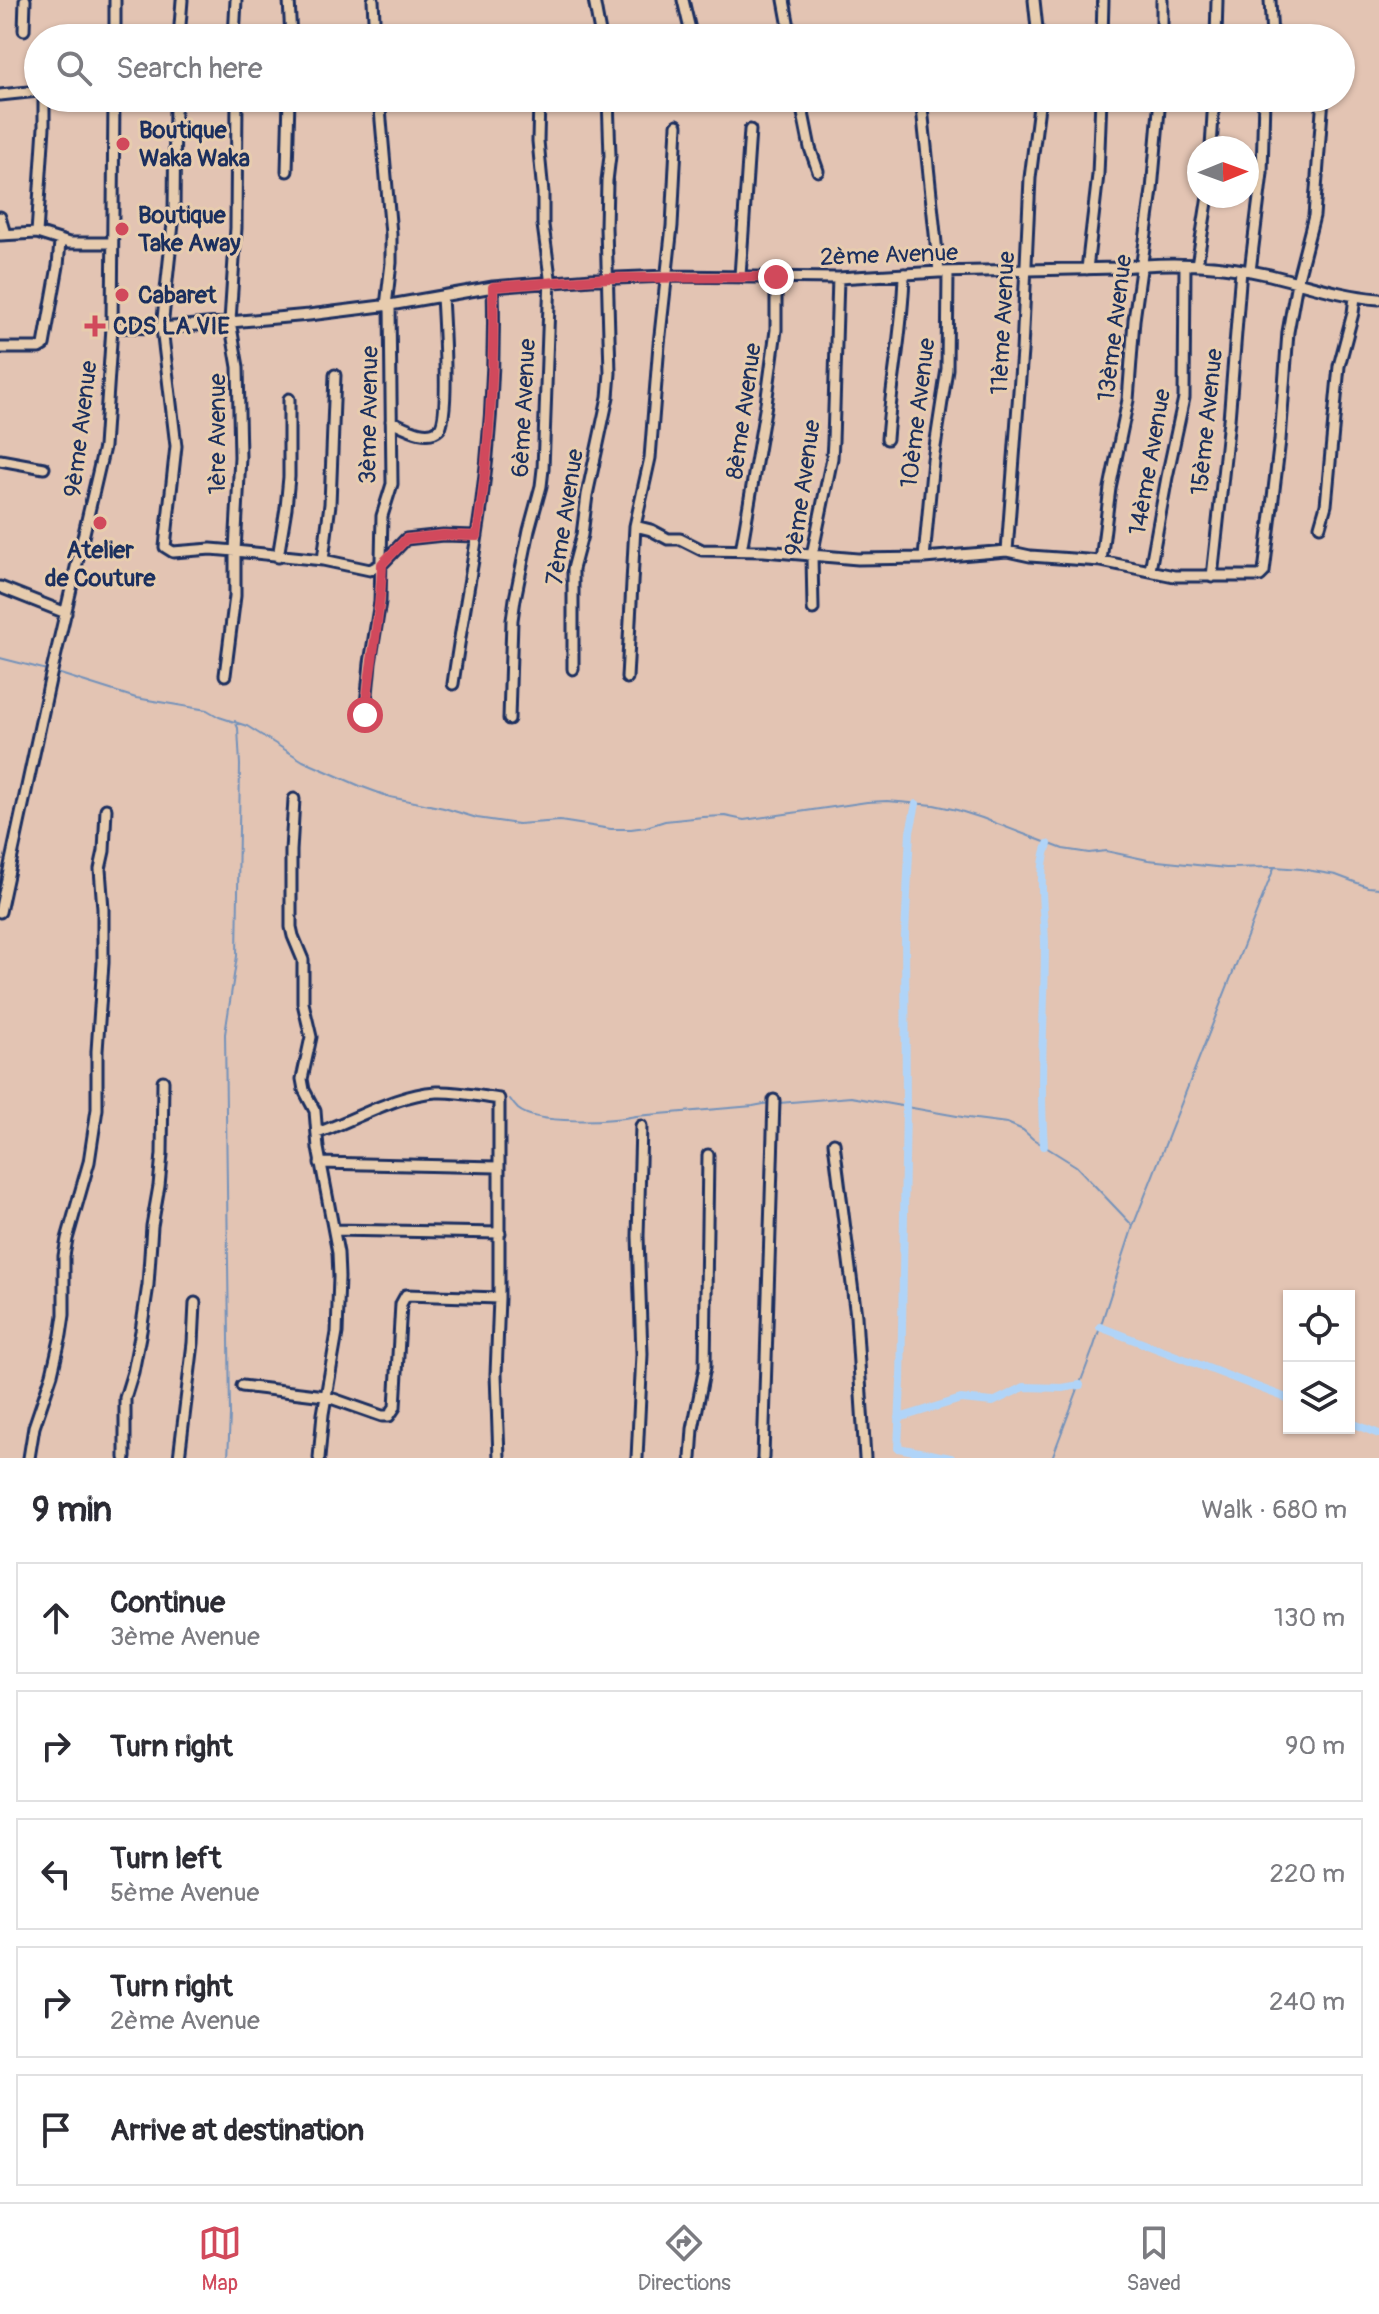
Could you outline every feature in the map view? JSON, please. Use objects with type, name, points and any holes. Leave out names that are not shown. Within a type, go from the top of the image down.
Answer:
[{"type":"street","points":[[24,24],[25,0]]},
{"type":"street","points":[[115,0],[115,24]]},
{"type":"street","points":[[180,24],[182,0]]},
{"type":"street","points":[[235,24],[236,0]]},
{"type":"street","points":[[289,0],[290,24]]},
{"type":"street","points":[[373,0],[374,24]]},
{"type":"street","points":[[594,0],[598,24]]},
{"type":"street","points":[[683,0],[689,24]]},
{"type":"street","points":[[784,0],[788,24]]},
{"type":"street","points":[[1034,0],[1037,24]]},
{"type":"street","points":[[1102,24],[1103,0]]},
{"type":"street","points":[[1162,0],[1162,24]]},
{"type":"street","points":[[1216,24],[1217,0]]},
{"type":"street","points":[[1270,0],[1271,24]]},
{"type":"street","points":[[0,95],[24,92]]},
{"type":"street","points":[[37,233],[44,112]]},
{"type":"street","name":"9ème Avenue","points":[[0,912],[104,447],[112,327],[114,112]]},
{"type":"street","points":[[175,112],[174,214],[162,328],[176,446],[165,547],[173,552],[211,549],[323,560],[370,570],[382,564],[406,539],[443,535],[477,536]]},
{"type":"street","name":"1ère Avenue","points":[[225,675],[234,609],[240,427],[238,367],[230,321],[236,228],[237,112]]},
{"type":"street","points":[[287,171],[289,112]]},
{"type":"street","name":"3ème Avenue","points":[[365,715],[380,602],[383,509],[392,484],[388,306],[391,234],[380,112]]},
{"type":"street","name":"6ème Avenue","points":[[509,719],[512,620],[542,478],[550,270],[543,225],[539,112]]},
{"type":"street","points":[[608,278],[609,112]]},
{"type":"street","points":[[803,112],[818,171]]},
{"type":"street","name":"10ème Avenue","points":[[923,112],[943,272],[947,369],[936,430],[924,558]]},
{"type":"street","name":"11ème Avenue","points":[[1007,551],[1022,351],[1030,178],[1038,112]]},
{"type":"street","points":[[1087,269],[1098,175],[1100,112]]},
{"type":"street","name":"13ème Avenue","points":[[1101,561],[1110,488],[1128,400],[1134,320],[1154,174],[1159,112]]},
{"type":"street","points":[[1212,136],[1213,112]]},
{"type":"street","name":"15ème Avenue","points":[[1212,577],[1246,270],[1262,173],[1264,112]]},
{"type":"street","points":[[635,526],[668,539],[680,539],[702,550],[858,559],[924,558],[1007,551],[1030,556],[1101,561],[1174,576],[1260,576],[1264,572],[1280,440],[1287,343],[1297,282],[1314,216],[1322,112]]},
{"type":"street","points":[[627,678],[635,526],[650,458],[677,125]]},
{"type":"street","points":[[740,276],[750,130]]},
{"type":"street","points":[[1197,265],[1206,208]]},
{"type":"street","points":[[0,217],[3,234],[37,233],[60,242],[112,243]]},
{"type":"street","points":[[0,348],[39,348],[44,345],[60,242]]},
{"type":"street","name":"2ème Avenue","points":[[112,327],[162,328],[309,315],[549,281],[667,276],[838,278],[1116,268],[1142,264],[1246,270],[1355,297],[1379,299]]},
{"type":"street","name":"14ème Avenue","points":[[1150,570],[1184,398],[1185,265]]},
{"type":"street","points":[[887,439],[891,386],[903,310],[904,274]]},
{"type":"street","name":"8ème Avenue","points":[[741,551],[776,330],[776,277]]},
{"type":"street","name":"7ème Avenue","points":[[573,669],[573,569],[608,397],[608,278]]},
{"type":"street","name":"9ème Avenue","points":[[813,609],[812,555],[833,450],[838,278]]},
{"type":"street","points":[[453,684],[477,536],[492,407],[495,348],[493,287]]},
{"type":"street","points":[[391,421],[412,431],[434,432],[441,428],[445,390],[442,296]]},
{"type":"street","points":[[1320,526],[1326,505],[1341,354],[1355,297]]},
{"type":"street","points":[[323,560],[330,504],[335,375]]},
{"type":"street","points":[[278,557],[286,508],[289,399]]},
{"type":"street","points":[[0,460],[44,468]]},
{"type":"street","points":[[0,587],[66,613]]},
{"type":"street","points":[[294,799],[291,927],[303,960],[303,1003],[311,1037],[302,1079],[315,1111],[320,1163],[334,1230],[339,1277],[337,1333],[325,1396],[319,1458]]},
{"type":"street","points":[[29,1458],[34,1427],[61,1335],[64,1256],[69,1224],[89,1162],[97,1109],[103,949],[100,869],[106,809]]},
{"type":"street","points":[[125,1458],[125,1398],[141,1331],[159,1186],[163,1081]]},
{"type":"street","points":[[317,1133],[407,1097],[433,1092],[499,1099],[497,1167],[500,1233],[496,1374],[499,1458]]},
{"type":"street","points":[[763,1458],[774,1102]]},
{"type":"street","points":[[637,1458],[642,1362],[638,1236],[641,1126]]},
{"type":"street","points":[[834,1143],[856,1316],[865,1458]]},
{"type":"street","points":[[691,1458],[693,1429],[705,1367],[708,1155]]},
{"type":"street","points":[[320,1163],[497,1167]]},
{"type":"street","points":[[334,1230],[500,1233]]},
{"type":"street","points":[[242,1386],[325,1396],[389,1416],[393,1413],[401,1304],[406,1295],[499,1298]]},
{"type":"street","points":[[179,1458],[195,1303]]},
{"type":"waterway","points":[[0,658],[47,670]]},
{"type":"waterway","points":[[57,673],[136,698],[207,710],[247,726],[303,761],[360,786],[390,797],[477,818],[518,824],[560,821],[631,829],[665,821],[725,816],[744,820],[887,801],[957,810],[1063,849],[1089,853],[1106,851],[1148,860],[1226,868],[1301,869],[1336,875],[1379,888]]},
{"type":"waterway","points":[[228,1458],[225,1034],[237,956],[240,765],[235,721]]},
{"type":"waterway","points":[[916,804],[910,832],[905,936],[906,1106],[898,1448],[951,1458]]},
{"type":"waterway","points":[[1044,1146],[1045,942],[1042,879],[1048,844]]},
{"type":"waterway","points":[[1052,1458],[1093,1349],[1133,1226],[1274,868]]},
{"type":"waterway","points":[[779,1103],[851,1097],[1007,1123],[1023,1130],[1076,1166],[1133,1226]]},
{"type":"waterway","points":[[510,1099],[518,1109],[528,1114],[557,1120],[610,1119],[769,1103]]},
{"type":"waterway","points":[[1100,1327],[1283,1397]]},
{"type":"waterway","points":[[899,1418],[961,1399],[993,1402],[1024,1387],[1080,1385]]},
{"type":"waterway","points":[[1355,1424],[1379,1434]]},
{"type":"place","name":"Boutique Waka Waka","points":[[123,144]]},
{"type":"place","name":"Boutique Take Away","points":[[122,229]]},
{"type":"place","name":"Cabaret","points":[[122,295]]},
{"type":"place","name":"CDS LA VIE","points":[[95,326]]},
{"type":"place","name":"Atelier de Couture","points":[[100,523]]},
{"type":"route","points":[[365,715],[382,564],[402,541],[412,537],[477,536],[492,407],[495,348],[493,287],[608,278],[776,277]]}]
